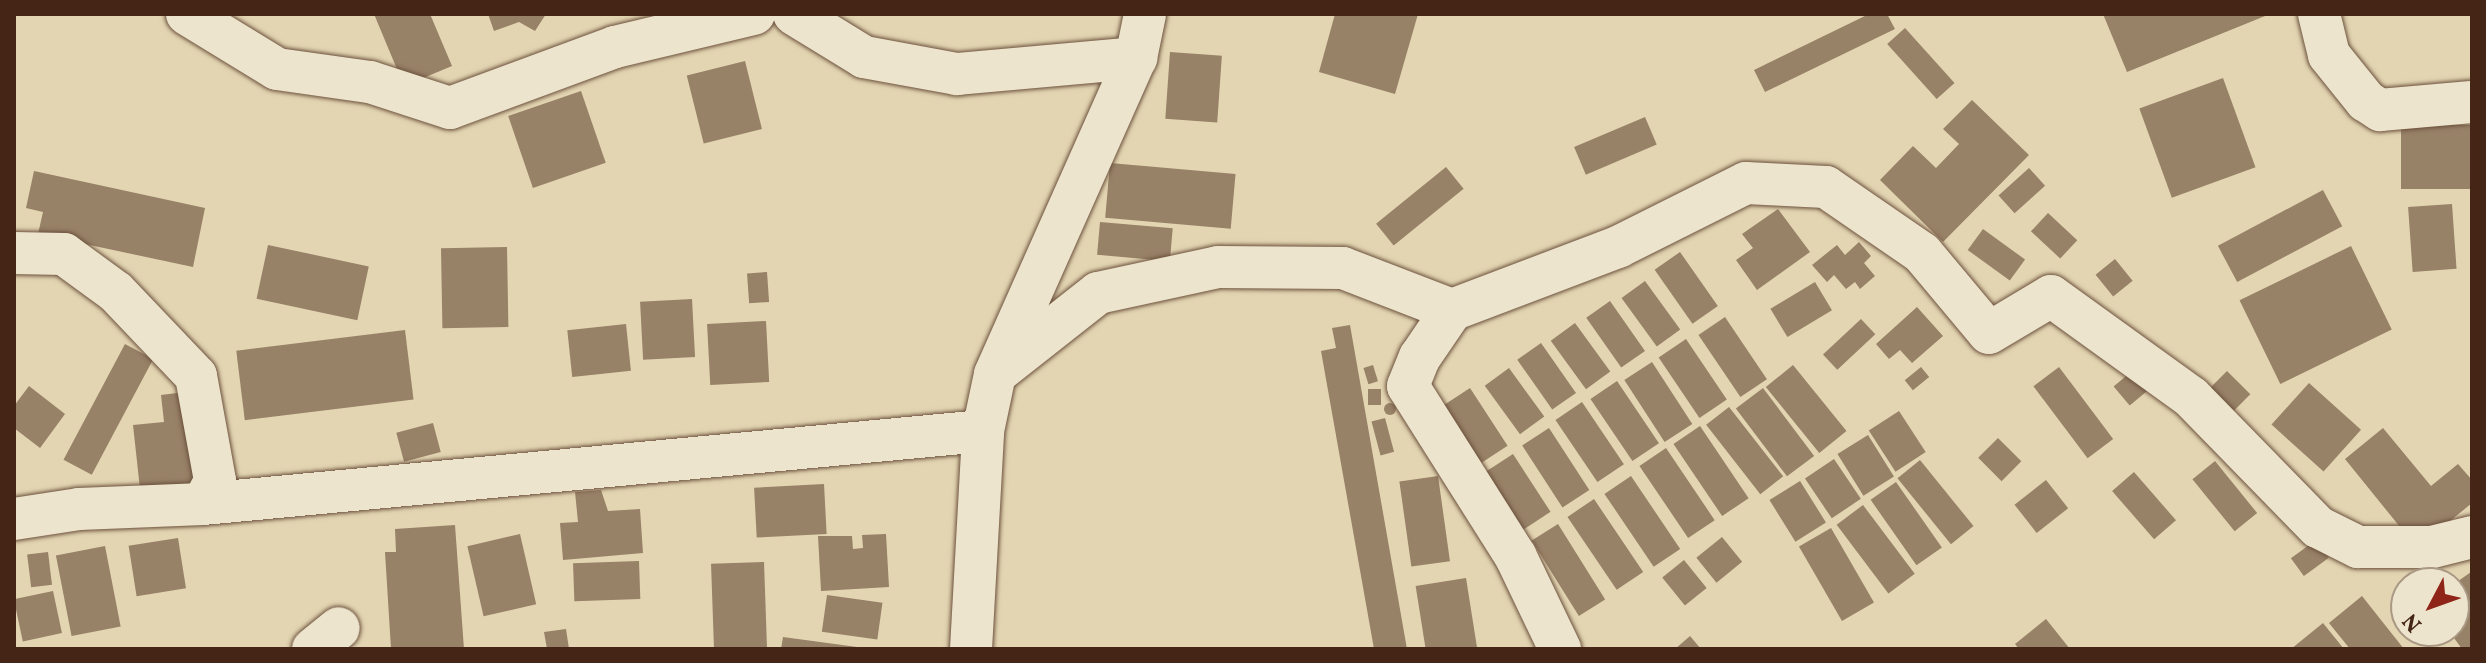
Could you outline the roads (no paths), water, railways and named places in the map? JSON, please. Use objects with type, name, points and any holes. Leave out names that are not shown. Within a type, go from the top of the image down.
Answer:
[{"type":"street","points":[[187,14],[277,69],[370,82],[450,108],[615,47],[754,14]]},
{"type":"street","points":[[794,14],[864,57],[957,74],[1136,58]]},
{"type":"street","points":[[971,649],[983,431],[995,374],[1136,58],[1145,14]]},
{"type":"street","points":[[2319,14],[2329,55],[2366,101],[2380,110],[2472,102]]},
{"type":"street","points":[[1560,649],[1516,557],[1408,386],[1420,357],[1452,310],[1618,247],[1746,183],[1826,187],[1922,253],[1989,333],[2051,296],[2191,397],[2318,527],[2358,547],[2432,547],[2472,537]]},
{"type":"street","points":[[14,253],[64,254],[116,292],[196,376],[215,481],[203,504]]},
{"type":"street","points":[[995,374],[1098,293],[1218,267],[1343,268],[1452,310]]},
{"type":"street","points":[[14,519],[79,509],[203,504],[983,431]]}]
